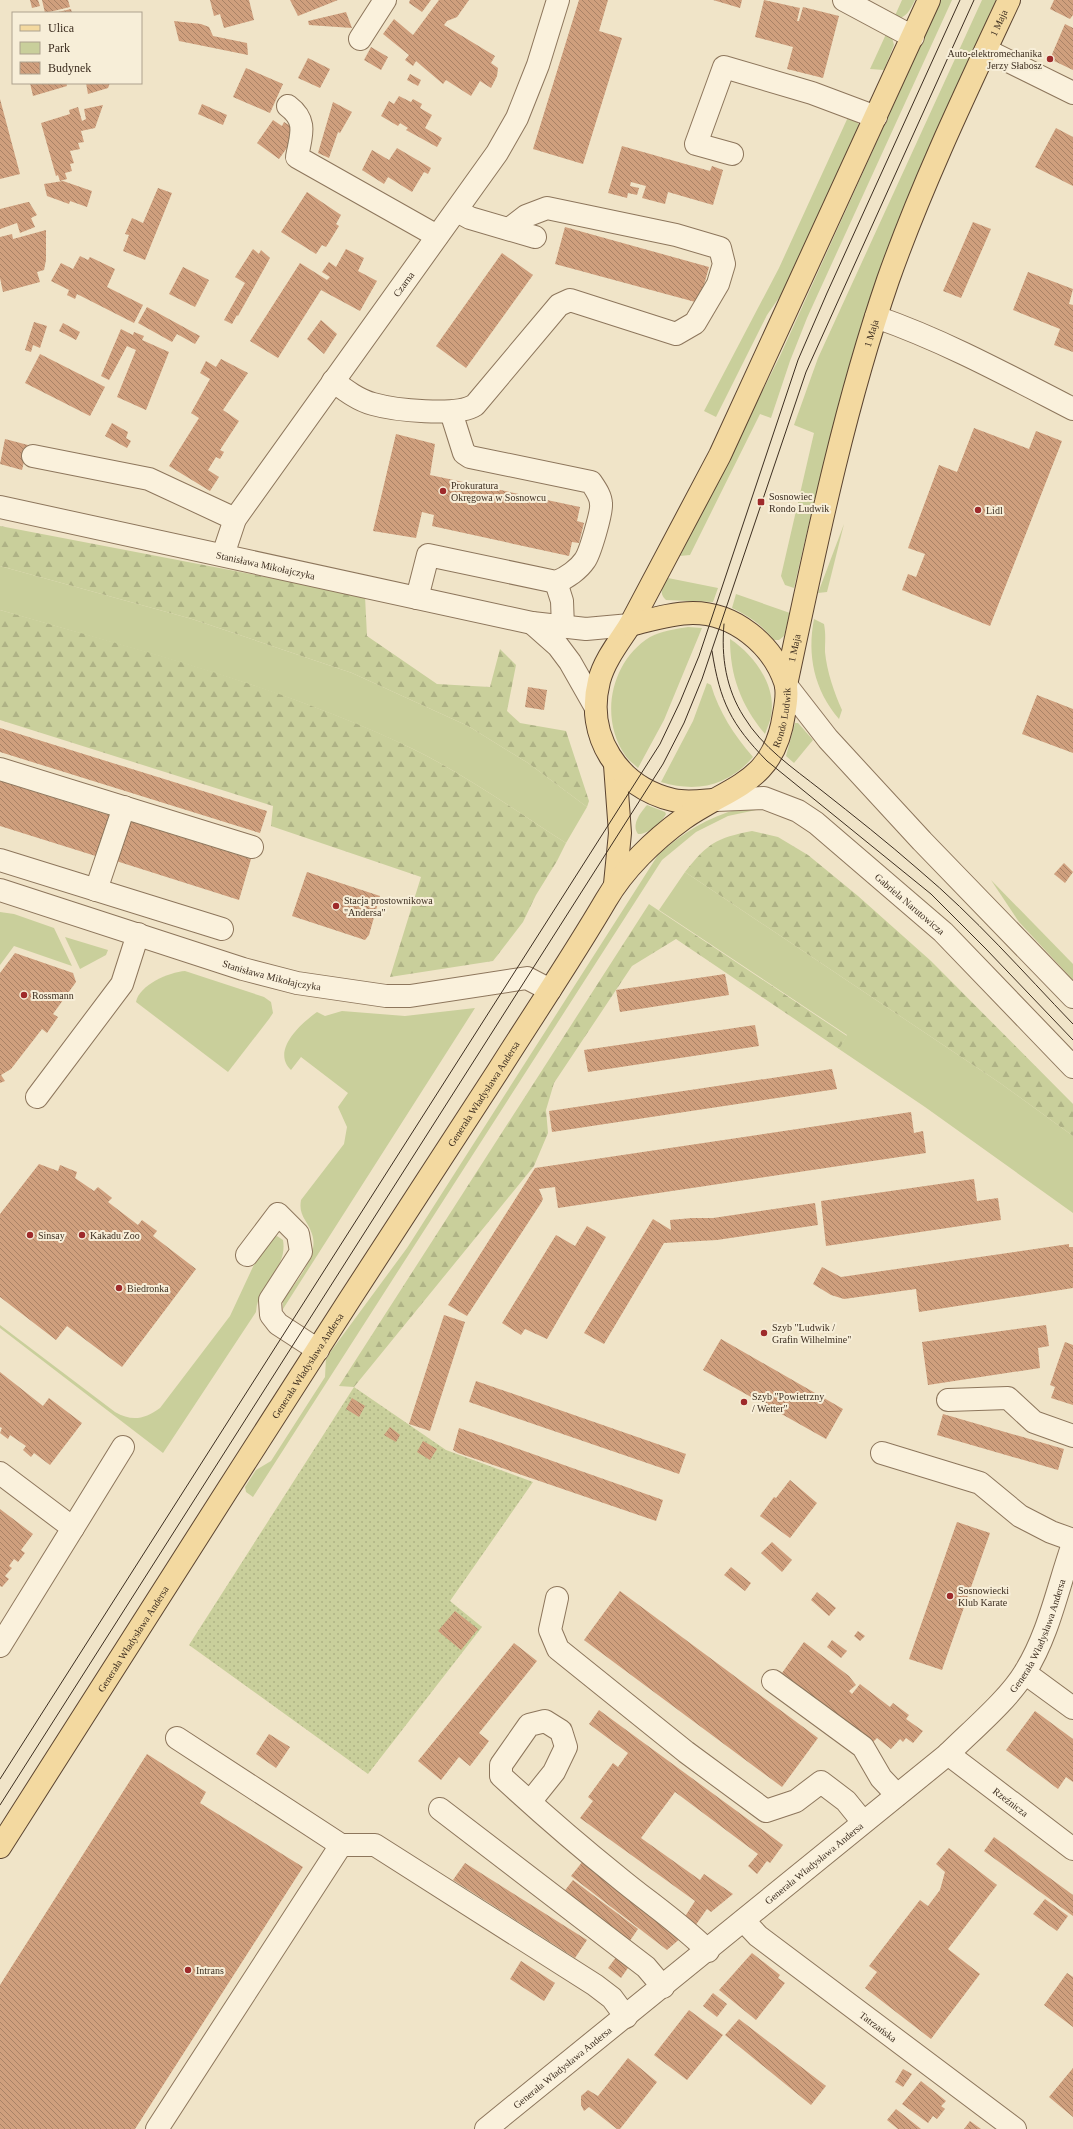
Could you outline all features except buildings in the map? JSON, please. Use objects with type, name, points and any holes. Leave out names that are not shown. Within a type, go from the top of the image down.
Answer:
[{"type":"main road","points":[[630,625],[720,455],[930,0]]},
{"type":"main road","name":"1 Maja","points":[[786,685],[834,471],[876,317],[898,253],[918,204],[1009,0]]},
{"type":"main road","name":"Rondo Ludwik","points":[[692,613],[724,619],[753,636],[765,649],[786,685],[784,713],[774,751],[757,774],[746,783],[716,800],[675,801],[660,796],[635,784],[615,765],[606,752],[596,722],[595,706],[599,680],[612,651],[630,625],[672,615],[692,613]]},
{"type":"main road","name":"Generała Władysława Andersa","points":[[615,765],[620,833],[615,884]]},
{"type":"main road","name":"Generała Władysława Andersa","points":[[0,1847],[550,990],[615,884],[661,836],[686,817],[716,800]]},
{"type":"street","points":[[360,39],[385,0]]},
{"type":"street","name":"Czarna","points":[[223,556],[236,519],[332,382],[437,236],[457,211],[497,153],[517,118],[538,65],[558,0]]},
{"type":"street","points":[[844,0],[913,37]]},
{"type":"street","points":[[986,50],[1073,93]]},
{"type":"street","points":[[732,154],[696,144],[724,67],[812,93],[876,117]]},
{"type":"street","points":[[288,106],[297,113],[303,129],[297,157],[437,236]]},
{"type":"street","points":[[332,382],[373,404],[442,413],[468,410],[475,406],[559,305],[570,300],[676,334],[695,323],[718,284],[724,264],[720,248],[676,236],[547,208],[526,216],[509,229]]},
{"type":"street","points":[[457,211],[470,218],[535,237]]},
{"type":"street","points":[[876,317],[962,353],[1073,408]]},
{"type":"street","points":[[417,598],[428,555],[556,582],[566,578],[585,559],[596,530],[602,504],[597,491],[591,482],[470,457],[464,452],[451,412]]},
{"type":"street","points":[[33,456],[149,479],[236,519]]},
{"type":"street","name":"Stanisława Mikołajczyka","points":[[0,507],[532,623],[586,629],[630,625]]},
{"type":"street","points":[[556,582],[562,601],[563,627]]},
{"type":"street","name":"Stanisława Mikołajczyka","points":[[532,623],[558,646],[570,662],[595,706]]},
{"type":"street","points":[[786,685],[828,739],[928,847],[1073,997]]},
{"type":"street","points":[[0,769],[252,847]]},
{"type":"street","name":"Gabriela Narutowicza","points":[[716,800],[764,798],[798,811],[816,823],[943,932],[1073,1067]]},
{"type":"street","points":[[70,912],[87,887],[124,807]]},
{"type":"street","points":[[0,860],[222,929]]},
{"type":"street","name":"Stanisława Mikołajczyka","points":[[0,890],[243,969],[297,983],[386,996],[429,994],[527,978],[550,990]]},
{"type":"street","points":[[178,948],[188,918]]},
{"type":"street","points":[[37,1097],[122,984],[138,934]]},
{"type":"street","points":[[247,1255],[278,1214],[298,1234],[301,1252],[270,1300],[271,1315],[278,1324],[318,1350]]},
{"type":"street","points":[[948,1400],[1008,1398],[1034,1422],[1073,1436]]},
{"type":"street","points":[[0,1646],[123,1447]]},
{"type":"street","points":[[882,1453],[980,1484],[1020,1516],[1051,1532],[1073,1540]]},
{"type":"street","points":[[0,1473],[73,1528]]},
{"type":"street","name":"Generała Władysława Andersa","points":[[486,2129],[663,1987],[948,1754],[1001,1700],[1025,1673],[1040,1643],[1073,1544]]},
{"type":"street","points":[[557,1598],[550,1630],[558,1649],[686,1752],[766,1811],[796,1801],[821,1782],[846,1801],[863,1822]]},
{"type":"street","points":[[1025,1673],[1073,1708]]},
{"type":"street","points":[[773,1681],[863,1747],[881,1778],[897,1795]]},
{"type":"street","points":[[177,1738],[341,1845],[374,1845],[595,1985],[612,1998],[626,2017]]},
{"type":"street","name":"Rzeźnicza","points":[[948,1754],[1073,1849]]},
{"type":"street","points":[[530,1802],[619,1878],[687,1930],[708,1950]]},
{"type":"street","points":[[440,1808],[646,1967],[663,1987]]},
{"type":"street","points":[[157,2129],[341,1845]]},
{"type":"street","name":"Tatrzańska","points":[[744,1921],[758,1936],[1015,2129]]},
{"type":"green space","points":[[902,0],[915,0],[904,16],[893,20]]},
{"type":"green space","points":[[941,0],[952,0],[807,318],[790,361],[771,418],[760,414],[690,555],[680,556],[780,356]]},
{"type":"green space","points":[[982,0],[996,0],[920,168],[893,236],[867,310],[833,428],[794,588],[785,585],[781,576],[814,433],[794,425],[818,358]]},
{"type":"green space","points":[[887,32],[891,34],[894,45],[884,70],[870,69]]},
{"type":"green space","points":[[849,115],[856,120],[859,125],[781,295],[767,315],[716,417],[704,411],[779,268]]},
{"type":"green space","points":[[844,524],[827,592],[818,593]]},
{"type":"green space","points":[[0,526],[365,596],[367,636],[437,684],[490,687],[500,649],[516,665],[507,711],[520,723],[566,731],[589,801],[587,807],[528,763],[468,726],[352,673],[192,619],[0,566]]},
{"type":"green space","points":[[0,566],[192,619],[352,673],[468,726],[528,763],[587,807],[566,843],[491,794],[433,759],[313,706],[210,671],[0,610]]},
{"type":"green space","points":[[668,578],[718,588],[713,602],[666,600],[662,592]]},
{"type":"green space","points":[[736,594],[790,613],[784,636],[779,640],[774,640],[755,621],[732,608]]},
{"type":"green space","points":[[0,610],[210,671],[313,706],[433,759],[491,794],[566,843],[536,895],[523,922],[493,961],[390,977],[421,877],[271,826],[273,806],[0,720]]},
{"type":"green space","points":[[814,619],[824,624],[827,667],[842,710],[839,719],[830,708],[818,684],[814,672],[811,646]]},
{"type":"green space","points":[[688,627],[702,628],[664,720],[638,768],[625,755],[617,740],[612,724],[611,707],[613,691],[618,675],[626,660],[637,647],[650,637],[674,629]]},
{"type":"green space","points":[[730,639],[739,645],[755,662],[767,682],[772,704],[771,718],[765,734],[749,712],[738,690],[732,665]]},
{"type":"green space","points":[[707,683],[711,685],[718,705],[728,723],[753,757],[733,775],[722,781],[711,784],[699,787],[687,787],[661,782],[693,721]]},
{"type":"green space","points":[[795,723],[798,723],[813,740],[794,763],[786,756]]},
{"type":"green space","points":[[647,805],[665,812],[666,814],[654,827],[642,834],[638,834],[635,827],[637,819]]},
{"type":"green space","points":[[739,809],[756,810],[728,816],[696,832],[662,860],[253,1497],[246,1492],[245,1487],[256,1470],[271,1461],[325,1377],[326,1358],[407,1248],[658,855],[676,840],[706,821]]},
{"type":"green space","points":[[752,831],[778,837],[808,855],[858,896],[931,961],[1073,1104],[1073,1136],[1000,1083],[685,872],[700,854],[714,843],[730,836]]},
{"type":"green space","points":[[685,872],[1000,1083],[1073,1136],[1073,1213],[925,1107],[839,1049],[847,1035],[659,910]]},
{"type":"green space","points":[[991,880],[1073,964],[1073,980],[1019,922]]},
{"type":"green space","points":[[649,904],[847,1036],[839,1049],[676,939],[632,966],[554,1083],[546,1110],[548,1133],[534,1166],[354,1387],[339,1386]]},
{"type":"green space","points":[[0,912],[14,914],[54,928],[72,966],[14,946],[0,965]]},
{"type":"green space","points":[[65,937],[108,950],[106,955],[80,969]]},
{"type":"green space","points":[[185,971],[264,997],[271,1002],[273,1013],[228,1072],[136,1002],[138,996],[143,990],[156,980],[171,974]]},
{"type":"green space","points":[[475,1008],[283,1309],[283,1301],[305,1269],[314,1243],[310,1229],[302,1214],[300,1206],[301,1200],[344,1144],[347,1127],[338,1107],[348,1093],[301,1057],[291,1070],[286,1063],[284,1055],[290,1038],[303,1023],[317,1012],[325,1016],[342,1011],[405,1016]]},
{"type":"green space","points":[[277,1236],[283,1240],[281,1260],[262,1292],[256,1312],[163,1453],[0,1328],[0,1325],[115,1412],[127,1417],[144,1417],[160,1408],[230,1316],[258,1256],[273,1238]]},
{"type":"green space","points":[[354,1387],[446,1450],[533,1482],[450,1601],[482,1627],[368,1774],[189,1645]]},
{"type":"tram line","points":[[0,1779],[660,744],[680,702],[699,656],[798,360],[960,0]]},
{"type":"tram line","points":[[0,1805],[663,764],[684,723],[702,679],[806,372],[974,0]]},
{"type":"tram line","points":[[724,624],[723,649],[729,684],[738,706],[751,728],[789,765],[883,839],[940,888],[998,945],[1073,1024]]},
{"type":"tram line","points":[[712,651],[719,684],[729,711],[744,735],[767,761],[931,894],[1073,1040]]},
{"type":"place","name":"Auto-elektromechanika Jerzy Słabosz","points":[[1050,59]]},
{"type":"place","name":"Prokuratura Okręgowa w Sosnowcu","points":[[443,491]]},
{"type":"place","name":"Sosnowiec Rondo Ludwik","points":[[761,502]]},
{"type":"place","name":"Lidl","points":[[978,510]]},
{"type":"place","name":"Stacja prostownikowa \"Andersa\"","points":[[336,906]]},
{"type":"place","name":"Rossmann","points":[[24,995]]},
{"type":"place","name":"Sinsay","points":[[30,1235]]},
{"type":"place","name":"Kakadu Zoo","points":[[82,1235]]},
{"type":"place","name":"Biedronka","points":[[119,1288]]},
{"type":"place","name":"Szyb \"Ludwik / Grafin Wilhelmine\"","points":[[764,1333]]},
{"type":"place","name":"Szyb \"Powietrzny / Wetter\"","points":[[744,1402]]},
{"type":"place","name":"Sosnowiecki Klub Karate","points":[[950,1596]]},
{"type":"place","name":"Intrans","points":[[188,1970]]}]
